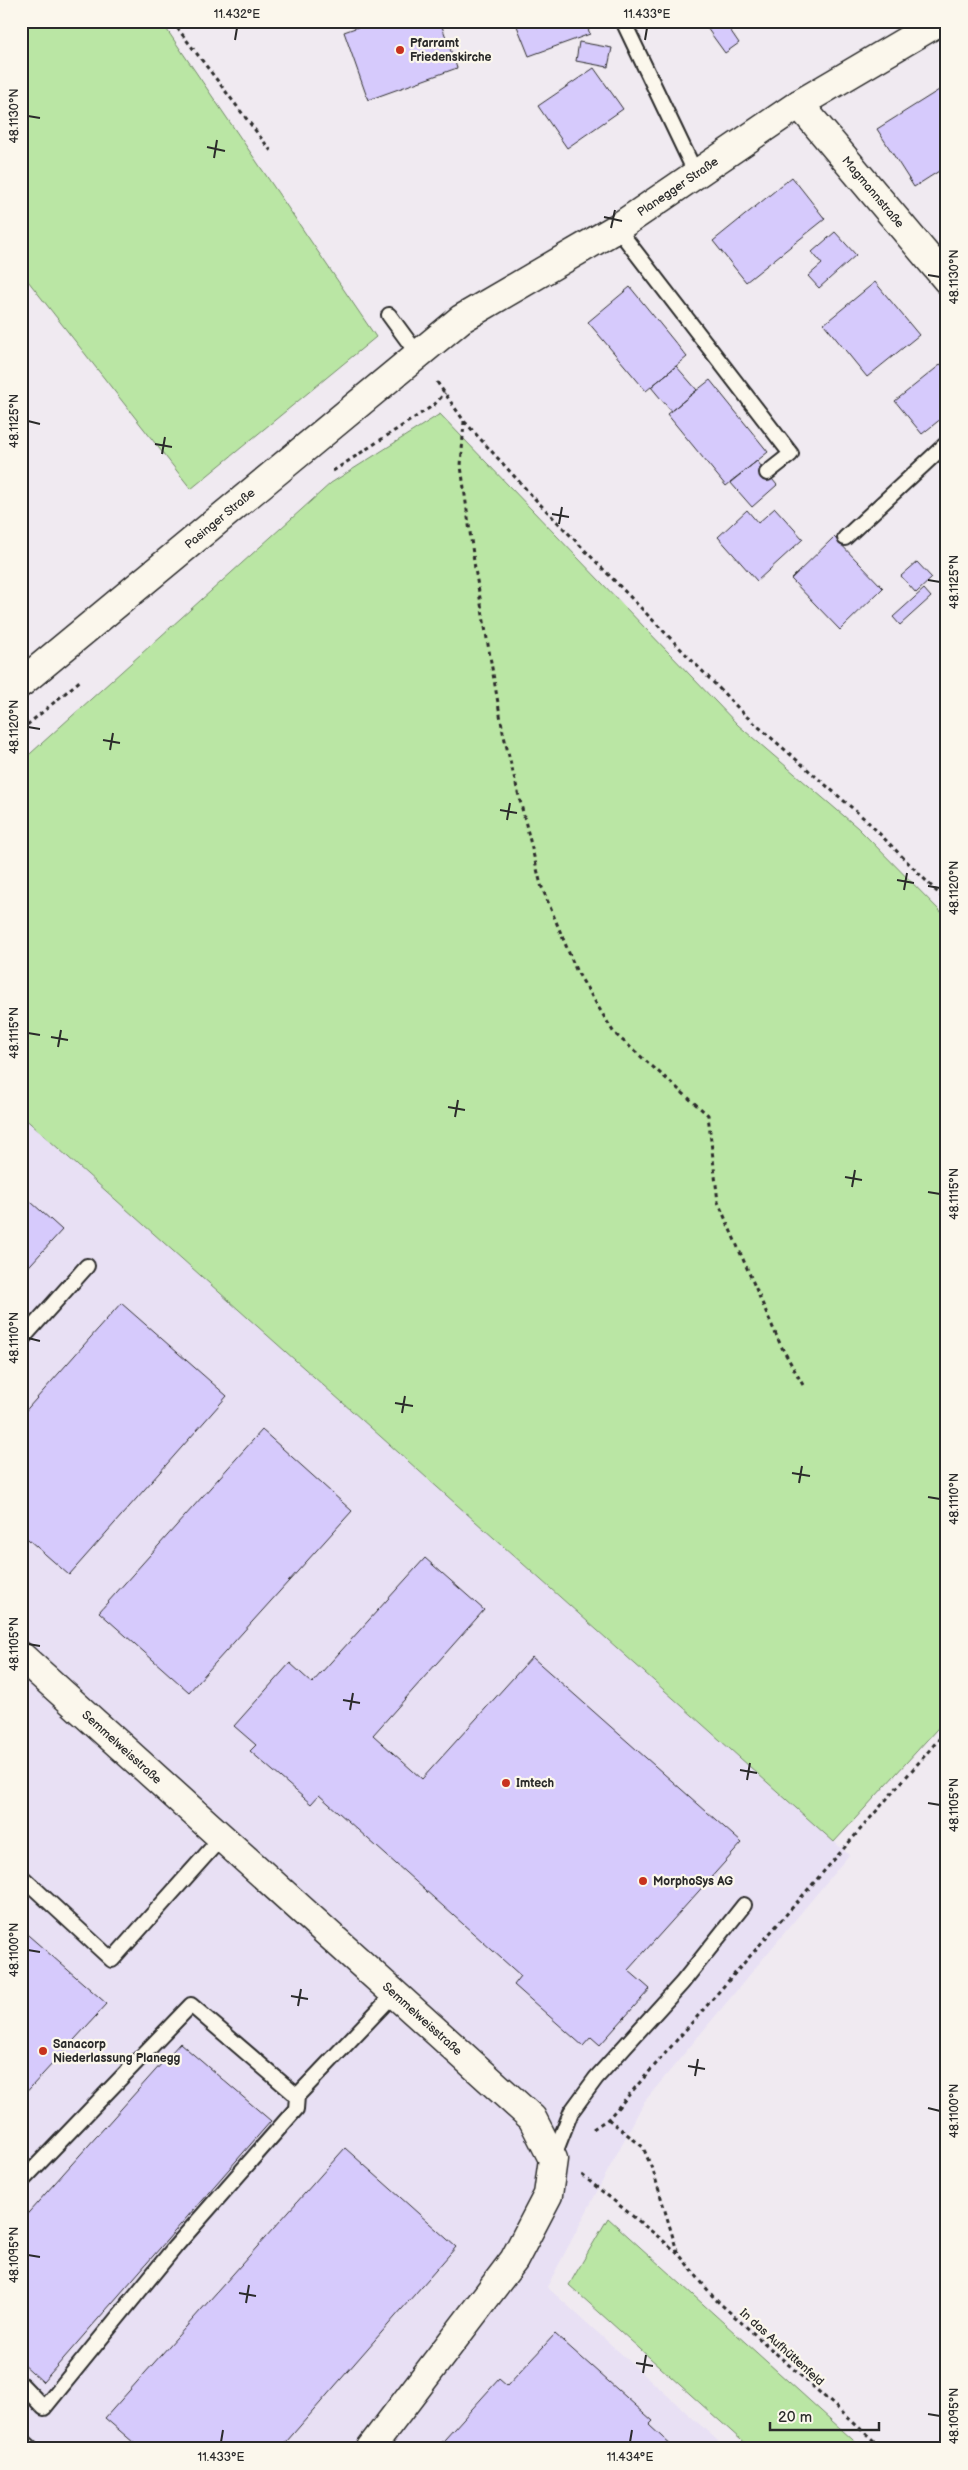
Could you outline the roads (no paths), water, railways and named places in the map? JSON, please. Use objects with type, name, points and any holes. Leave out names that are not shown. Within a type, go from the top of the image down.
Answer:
[{"type":"street","name":"Planegger Straße","points":[[419,356],[461,319],[617,228],[799,104],[940,21]]},
{"type":"street","name":"Magmannstraße","points":[[799,104],[947,280]]},
{"type":"street","name":"Pasinger Straße","points":[[21,683],[196,537],[419,356]]},
{"type":"street","name":"Semmelweisstraße","points":[[21,1656],[532,2118],[553,2159]]},
{"type":"street","points":[[370,2449],[514,2260],[548,2195],[553,2159]]},
{"type":"lane","points":[[623,21],[696,174]]},
{"type":"lane","points":[[617,228],[791,454],[767,473]]},
{"type":"lane","points":[[389,315],[419,356]]},
{"type":"lane","points":[[845,538],[947,444]]},
{"type":"lane","points":[[21,1340],[86,1266]]},
{"type":"lane","points":[[21,1876],[112,1960],[221,1838]]},
{"type":"lane","points":[[553,2159],[571,2112],[596,2078],[682,1983],[744,1905]]},
{"type":"lane","points":[[21,2384],[44,2408],[175,2247],[296,2109],[297,2096],[394,1994]]},
{"type":"lane","points":[[21,2182],[191,2005],[297,2096]]},
{"type":"lane","points":[[21,2439],[32,2449]]},
{"type":"place","name":"Pfarramt Friedenskirche","points":[[400,50]]},
{"type":"place","name":"Imtech","points":[[506,1783]]},
{"type":"place","name":"MorphoSys AG","points":[[643,1881]]},
{"type":"place","name":"Sanacorp Niederlassung Planegg","points":[[43,2051]]}]
